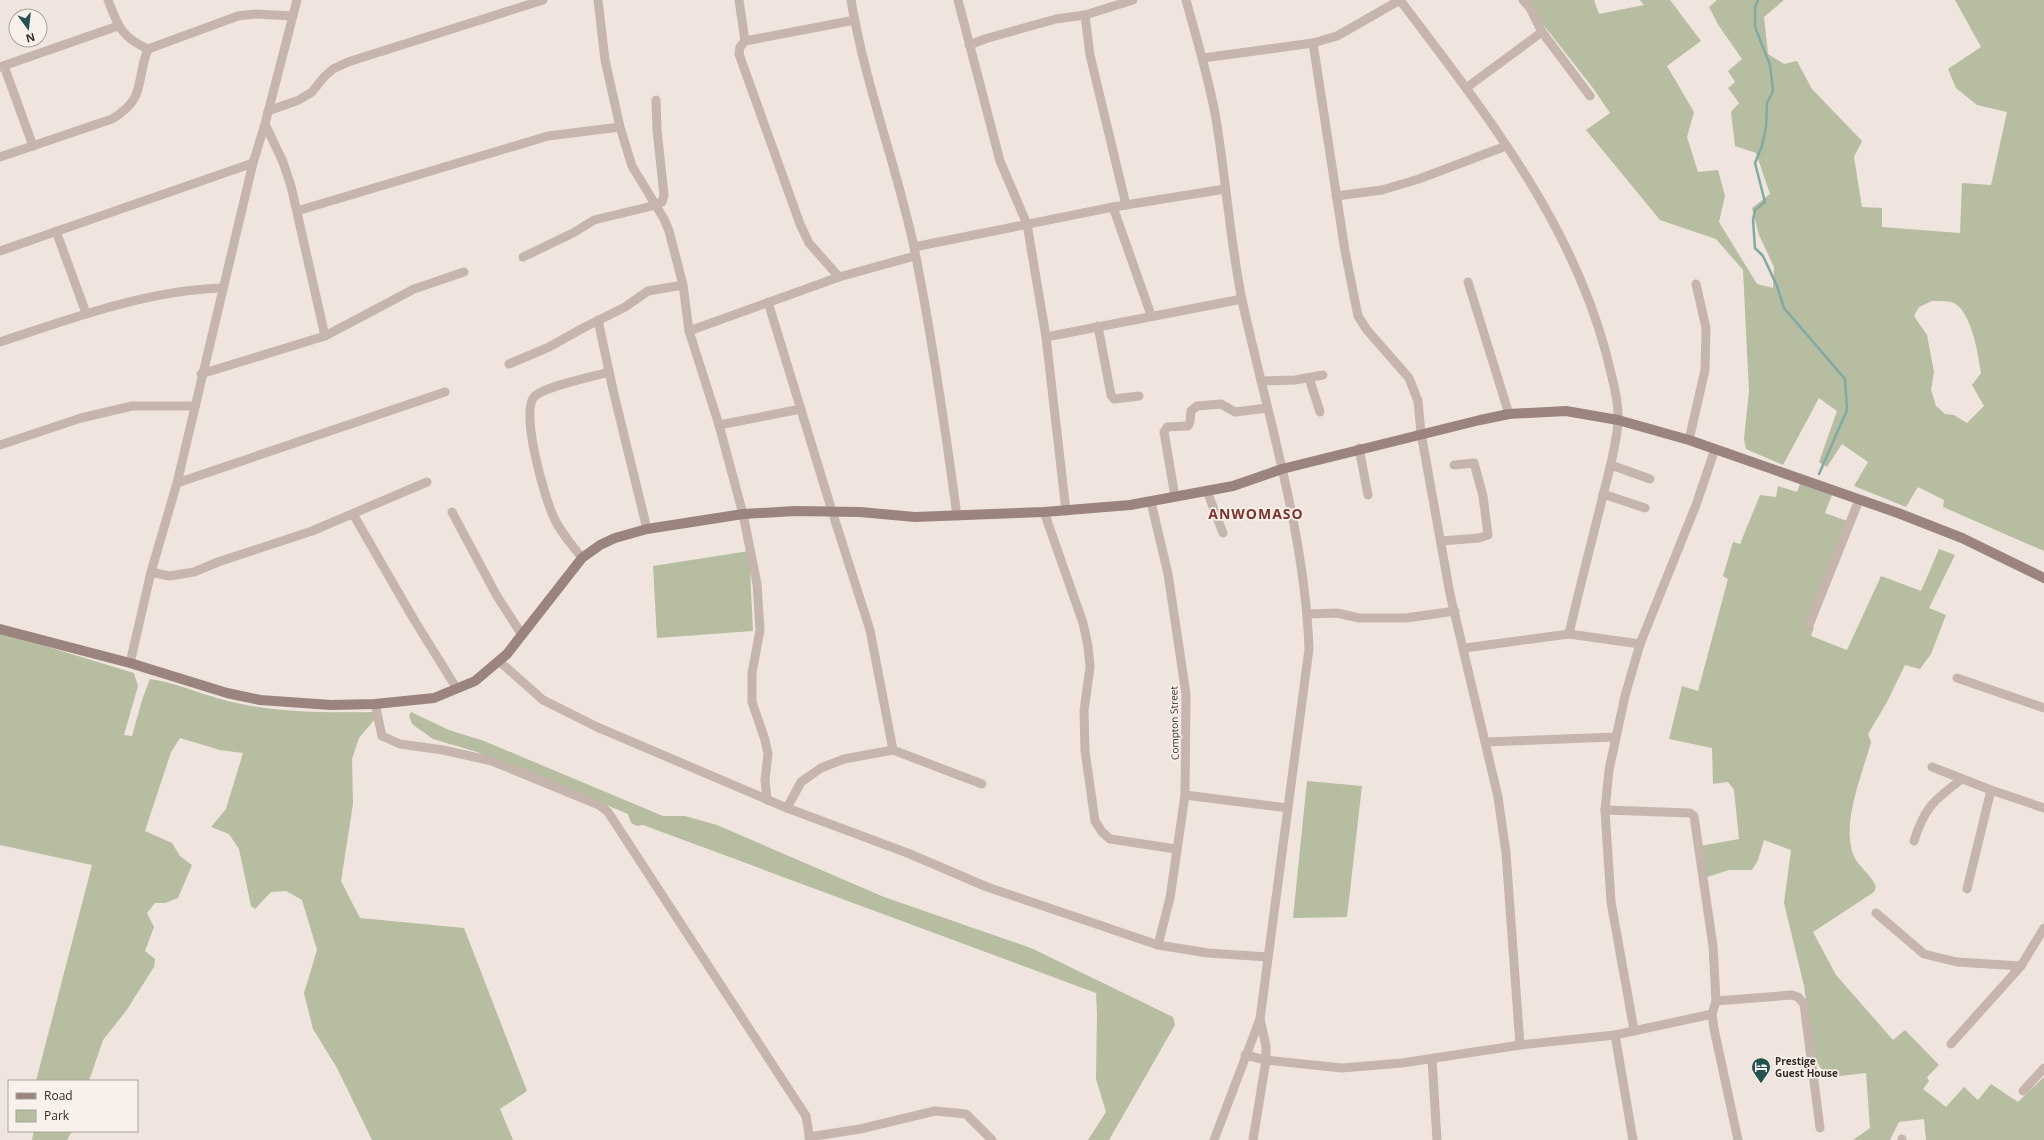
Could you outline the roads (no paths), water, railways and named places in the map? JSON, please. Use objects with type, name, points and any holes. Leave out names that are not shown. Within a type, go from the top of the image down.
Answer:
[{"type":"street","points":[[108,0],[118,26],[126,37],[148,49],[238,16],[255,14],[293,16]]},
{"type":"street","points":[[130,663],[151,572],[177,483],[201,374],[253,163],[265,124],[297,0]]},
{"type":"street","points":[[268,111],[299,100],[312,92],[324,77],[334,69],[348,62],[543,0]]},
{"type":"street","points":[[598,0],[605,60],[620,127],[632,166],[656,205],[669,230],[683,285],[689,331],[719,424],[743,514],[757,584],[760,630],[752,673],[752,702],[765,740],[768,754],[765,780],[767,800]]},
{"type":"street","points":[[739,0],[745,41]]},
{"type":"street","points":[[851,0],[914,251],[942,406],[957,516]]},
{"type":"street","points":[[958,0],[1000,161],[1027,224],[1046,337],[1066,511]]},
{"type":"street","points":[[969,45],[988,38],[1056,19],[1085,15],[1133,0]]},
{"type":"street","points":[[1186,0],[1203,58],[1216,121],[1242,299],[1282,469],[1308,614],[1309,649],[1260,1019],[1245,1055],[1214,1140]]},
{"type":"street","points":[[1203,58],[1312,43],[1337,36],[1400,0],[1466,88],[1535,191],[1572,258],[1598,326],[1614,386],[1618,420],[1610,465],[1568,634]]},
{"type":"street","points":[[1523,0],[1530,8],[1542,32],[1590,96]]},
{"type":"street","points":[[1085,15],[1090,55],[1126,205]]},
{"type":"street","points":[[839,277],[810,243],[800,224],[740,61],[740,47],[745,41],[855,20]]},
{"type":"street","points":[[33,146],[2,66],[118,26]]},
{"type":"street","points":[[1466,88],[1542,32]]},
{"type":"street","points":[[1312,43],[1336,196],[1353,296],[1358,316],[1367,330],[1412,383],[1418,401],[1421,433],[1454,611],[1465,648],[1498,797],[1506,853],[1520,1045]]},
{"type":"street","points":[[0,157],[112,119],[123,112],[133,103],[138,94],[142,65],[148,49]]},
{"type":"street","points":[[523,257],[567,237],[594,220],[656,205],[662,202],[664,195],[656,100]]},
{"type":"street","points":[[265,124],[283,162],[297,211],[325,336]]},
{"type":"street","points":[[297,211],[548,136],[620,127]]},
{"type":"street","points":[[1336,196],[1382,190],[1419,179],[1506,146]]},
{"type":"street","points":[[0,250],[253,163]]},
{"type":"street","points":[[689,331],[914,251],[1027,224],[1113,207],[1225,189]]},
{"type":"street","points":[[1113,207],[1151,315]]},
{"type":"street","points":[[56,231],[86,313]]},
{"type":"street","points":[[201,374],[325,336],[414,289],[464,272]]},
{"type":"street","points":[[1468,282],[1509,414]]},
{"type":"street","points":[[1689,440],[1705,370],[1706,328],[1696,284]]},
{"type":"street","points":[[509,364],[549,347],[625,307],[648,291],[683,285]]},
{"type":"street","points":[[0,342],[86,313],[171,293],[201,288],[222,288]]},
{"type":"street","points":[[1046,337],[1151,315],[1242,299]]},
{"type":"street","points":[[768,302],[870,630],[893,750]]},
{"type":"street","points":[[598,320],[647,530]]},
{"type":"street","points":[[1098,326],[1111,395],[1114,399],[1139,396]]},
{"type":"street","points":[[582,558],[554,518],[545,495],[532,437],[530,404],[534,396],[544,390],[609,372]]},
{"type":"street","points":[[1261,381],[1282,381],[1323,375]]},
{"type":"street","points":[[1310,378],[1320,412]]},
{"type":"street","points":[[177,483],[445,392]]},
{"type":"street","points":[[1175,497],[1164,432],[1167,426],[1188,426],[1191,411],[1197,406],[1221,404],[1235,412],[1267,408]]},
{"type":"street","points":[[0,445],[81,418],[132,406],[195,406]]},
{"type":"street","points":[[719,424],[802,408]]},
{"type":"street","points":[[0,629],[130,663],[184,681],[227,693],[260,700],[331,705],[375,704],[434,698],[475,681],[499,661],[522,635],[582,558],[600,545],[616,538],[647,530],[743,514],[832,511],[915,517],[957,516],[1066,511],[1151,502],[1233,486],[1282,469],[1358,448],[1421,433],[1509,414],[1566,411],[1618,420],[1689,440],[1792,474],[1859,500],[1898,512],[1962,538],[2044,578]]},
{"type":"street","points":[[1358,448],[1368,495]]},
{"type":"street","points":[[1634,1030],[1612,908],[1605,810],[1609,770],[1624,696],[1640,644],[1696,505],[1715,449]]},
{"type":"street","points":[[1441,541],[1479,538],[1488,535],[1483,496],[1474,463],[1454,465]]},
{"type":"street","points":[[1610,465],[1650,479]]},
{"type":"street","points":[[151,572],[169,576],[194,572],[218,562],[312,530],[427,482]]},
{"type":"street","points":[[1207,491],[1223,533]]},
{"type":"street","points":[[1603,494],[1645,508]]},
{"type":"street","points":[[1809,625],[1859,500]]},
{"type":"street","name":"Compton Street","points":[[1151,502],[1168,574],[1186,694],[1185,795],[1170,898],[1158,945]]},
{"type":"street","points":[[452,512],[497,596],[522,635]]},
{"type":"street","points":[[1044,512],[1082,623],[1088,646],[1090,667],[1084,711],[1085,751],[1095,821],[1102,832],[1110,839],[1176,849]]},
{"type":"street","points":[[353,514],[413,618],[457,689]]},
{"type":"street","points":[[1308,614],[1337,613],[1359,618],[1406,618],[1454,611]]},
{"type":"street","points":[[1465,648],[1568,634],[1640,644]]},
{"type":"street","points":[[499,661],[543,700],[563,711],[767,800],[910,854],[987,887],[1158,945],[1208,953],[1268,957]]},
{"type":"street","points":[[1957,678],[2044,708]]},
{"type":"street","points":[[375,704],[382,736],[392,741],[400,744],[443,750],[492,761],[600,805],[608,812],[806,1116],[809,1138],[860,1129],[934,1111],[966,1114],[992,1140]]},
{"type":"street","points":[[1486,742],[1615,737]]},
{"type":"street","points":[[787,808],[801,782],[821,768],[844,759],[893,750],[982,784]]},
{"type":"street","points":[[1932,767],[1991,790],[2044,808]]},
{"type":"street","points":[[1914,841],[1919,826],[1928,808],[1940,795],[1962,779]]},
{"type":"street","points":[[1967,889],[1991,790]]},
{"type":"street","points":[[1185,795],[1288,808]]},
{"type":"street","points":[[1605,810],[1690,813],[1694,816],[1713,946],[1716,1001],[1712,1014],[1714,1029],[1738,1140]]},
{"type":"street","points":[[1876,913],[1924,954],[1957,962],[2020,966]]},
{"type":"street","points":[[1951,1044],[2020,966],[2044,928]]},
{"type":"street","points":[[1716,1001],[1792,995],[1798,997],[1804,1004],[1820,1128]]},
{"type":"street","points":[[1245,1055],[1266,1060],[1342,1068],[1432,1059],[1520,1045],[1615,1035],[1712,1014]]},
{"type":"street","points":[[1253,1140],[1266,1060],[1266,1046],[1260,1019]]},
{"type":"street","points":[[1615,1035],[1633,1140]]},
{"type":"street","points":[[1432,1059],[1437,1140]]},
{"type":"street","points":[[2023,1091],[2044,1068]]},
{"type":"waterway","points":[[1758,0],[1755,7],[1755,27],[1770,65],[1773,91],[1767,103],[1766,127],[1762,146],[1755,163],[1765,202],[1755,210],[1753,220],[1755,248],[1763,256],[1777,286],[1784,308],[1845,379],[1847,410],[1819,474]]},
{"type":"place","name":"Prestige Guest House","points":[[1761,1084]]},
{"type":"district","name":"ANWOMASO","points":[[1256,514]]}]
